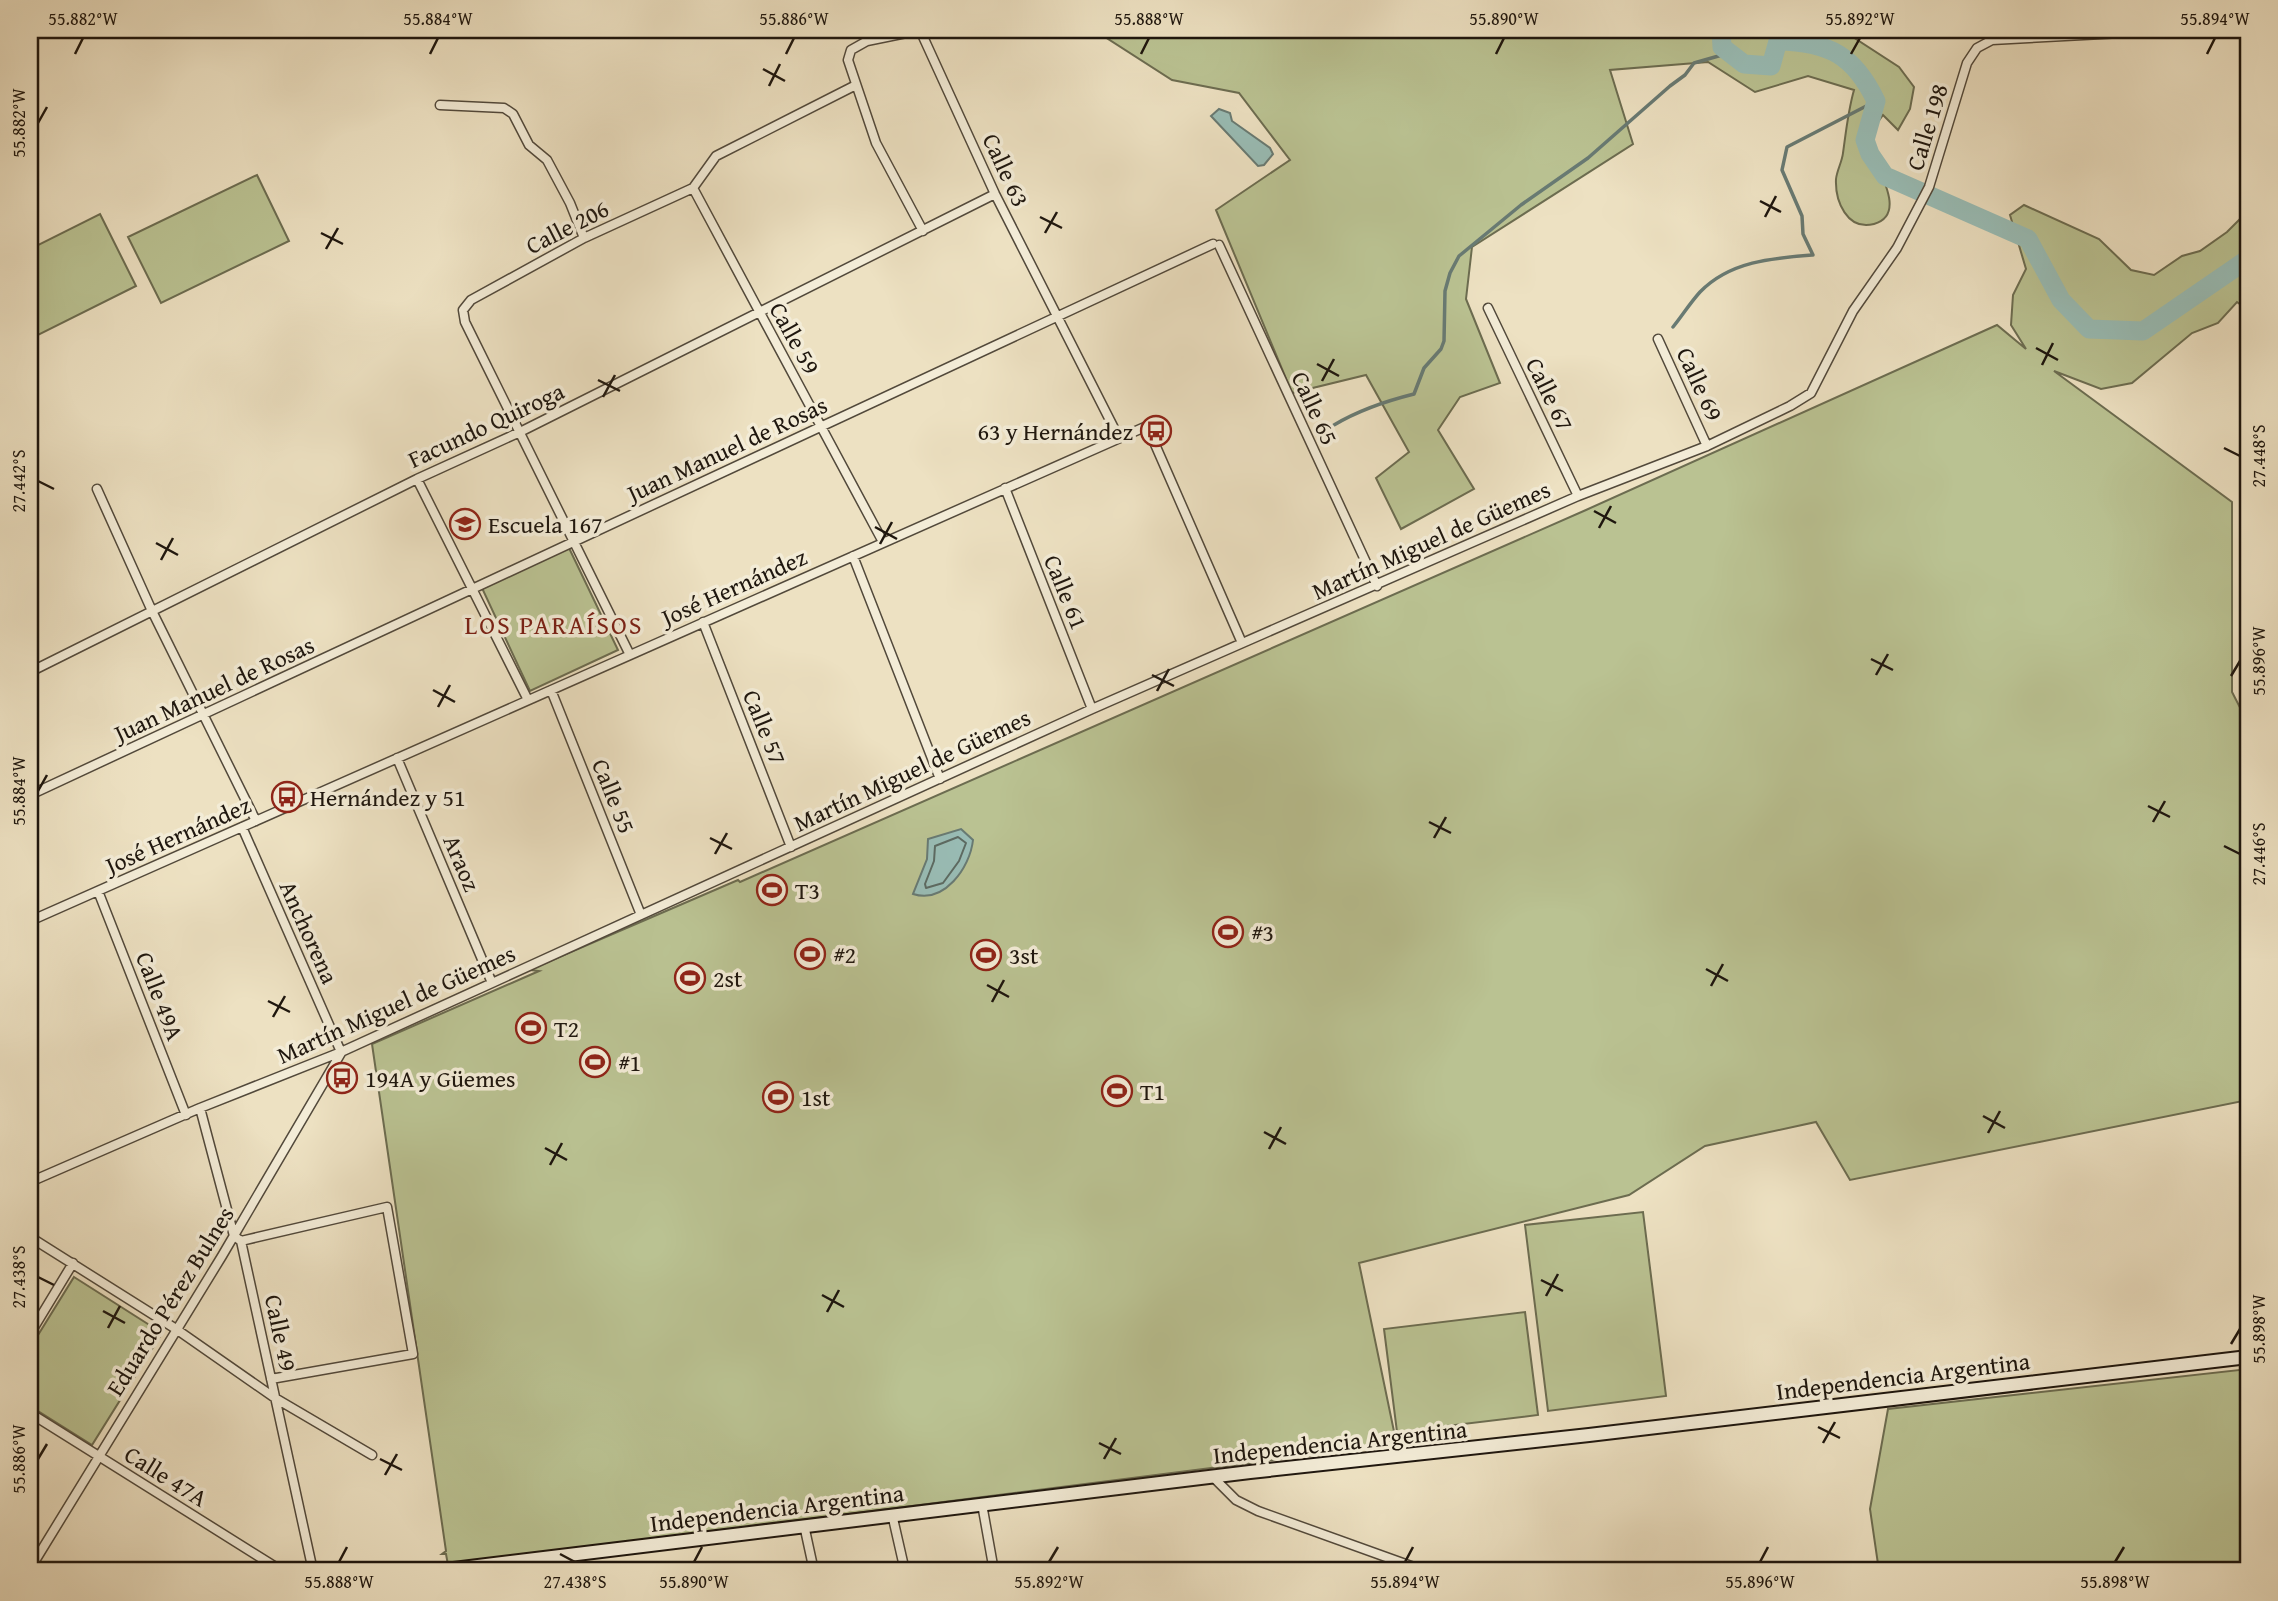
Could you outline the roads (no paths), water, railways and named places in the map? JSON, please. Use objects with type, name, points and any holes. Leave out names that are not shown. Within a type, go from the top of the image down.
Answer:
[{"type":"street","points":[[920,30],[867,41],[851,50],[848,60],[876,143],[923,231]]},
{"type":"street","name":"Calle 63","points":[[920,30],[995,194],[1119,438]]},
{"type":"street","name":"Calle 198","points":[[1811,393],[1853,311],[1897,248],[1920,207],[1929,187],[1967,63],[1977,48],[1992,40],[2178,30]]},
{"type":"street","points":[[694,188],[716,156],[856,85]]},
{"type":"street","points":[[440,105],[504,108],[513,114],[529,145],[547,160],[570,203],[584,237]]},
{"type":"street","name":"Calle 206","points":[[520,432],[465,322],[463,310],[471,300],[584,237],[694,188]]},
{"type":"street","name":"Calle 59","points":[[694,188],[883,542]]},
{"type":"street","name":"Facundo Quiroga","points":[[30,671],[416,479],[520,432],[995,194]]},
{"type":"street","name":"Juan Manuel de Rosas","points":[[30,795],[1216,245]]},
{"type":"street","name":"Calle 65","points":[[1216,245],[1377,586]]},
{"type":"street","name":"Calle 67","points":[[1488,308],[1578,496]]},
{"type":"street","name":"Calle 69","points":[[1658,339],[1707,446]]},
{"type":"street","name":"Martín Miguel de Güemes","points":[[31,1179],[341,1052],[1092,709],[1578,496],[1707,446],[1811,393]]},
{"type":"street","name":"José Hernández","points":[[30,921],[1147,425],[1242,643]]},
{"type":"street","points":[[520,432],[630,655]]},
{"type":"street","points":[[416,479],[528,700]]},
{"type":"street","name":"Calle 61","points":[[1004,488],[1092,709]]},
{"type":"street","points":[[97,489],[152,611],[256,821]]},
{"type":"street","points":[[853,555],[940,779]]},
{"type":"street","name":"Calle 57","points":[[703,622],[791,847]]},
{"type":"street","name":"Calle 55","points":[[551,690],[640,915]]},
{"type":"street","name":"Araoz","points":[[397,758],[492,983]]},
{"type":"street","name":"Anchorena","points":[[242,827],[341,1052]]},
{"type":"street","name":"Calle 49A","points":[[98,891],[186,1115]]},
{"type":"street","name":"Eduardo Pérez Bulnes","points":[[30,1569],[176,1329],[238,1238],[341,1052]]},
{"type":"street","name":"Calle 49","points":[[200,1108],[238,1238],[313,1571]]},
{"type":"street","points":[[238,1238],[387,1207],[413,1354],[271,1379]]},
{"type":"street","points":[[30,1237],[176,1329],[275,1398],[372,1455]]},
{"type":"street","points":[[30,1334],[73,1263]]},
{"type":"street","name":"Independencia Argentina","points":[[438,1571],[892,1514],[2248,1357]]},
{"type":"street","name":"Calle 47A","points":[[30,1413],[282,1571]]},
{"type":"street","points":[[1213,1477],[1236,1500],[1258,1511],[1425,1571]]},
{"type":"street","points":[[982,1504],[994,1571]]},
{"type":"street","points":[[892,1514],[905,1571]]},
{"type":"street","points":[[804,1525],[814,1571]]},
{"type":"water","points":[[1219,109],[1230,113],[1232,121],[1270,148],[1273,154],[1264,165],[1258,166],[1211,116]]},
{"type":"water","points":[[961,829],[973,840],[967,862],[961,872],[945,889],[935,894],[913,894],[927,859],[928,839]]},
{"type":"waterway","points":[[1721,30],[1722,47],[1744,64],[1771,66],[1778,41],[1826,48],[1849,62],[1859,72],[1876,101],[1865,140],[1870,154],[1885,176],[2028,239],[2061,300],[2089,329],[2143,331],[2248,259]]},
{"type":"waterway","points":[[1334,425],[1373,407],[1414,394],[1424,368],[1441,349],[1444,341],[1445,291],[1459,256],[1521,205],[1588,158],[1685,75],[1694,63],[1729,53]]},
{"type":"waterway","points":[[1673,327],[1700,292],[1738,267],[1768,260],[1813,255],[1803,234],[1802,216],[1782,170],[1787,147],[1876,101]]},
{"type":"place","name":"63 y Hernández","points":[[1156,431]]},
{"type":"place","name":"Escuela 167","points":[[465,524]]},
{"type":"place","name":"Hernández y 51","points":[[287,797]]},
{"type":"place","name":"T3","points":[[772,890]]},
{"type":"place","name":"#3","points":[[1228,932]]},
{"type":"place","name":"#2","points":[[810,954]]},
{"type":"place","name":"3st","points":[[986,955]]},
{"type":"place","name":"2st","points":[[690,978]]},
{"type":"place","name":"T2","points":[[531,1028]]},
{"type":"place","name":"#1","points":[[595,1062]]},
{"type":"place","name":"194A y Güemes","points":[[342,1078]]},
{"type":"place","name":"T1","points":[[1117,1091]]},
{"type":"place","name":"1st","points":[[778,1097]]},
{"type":"district","name":"LOS PARAÍSOS","points":[[554,624]]}]
